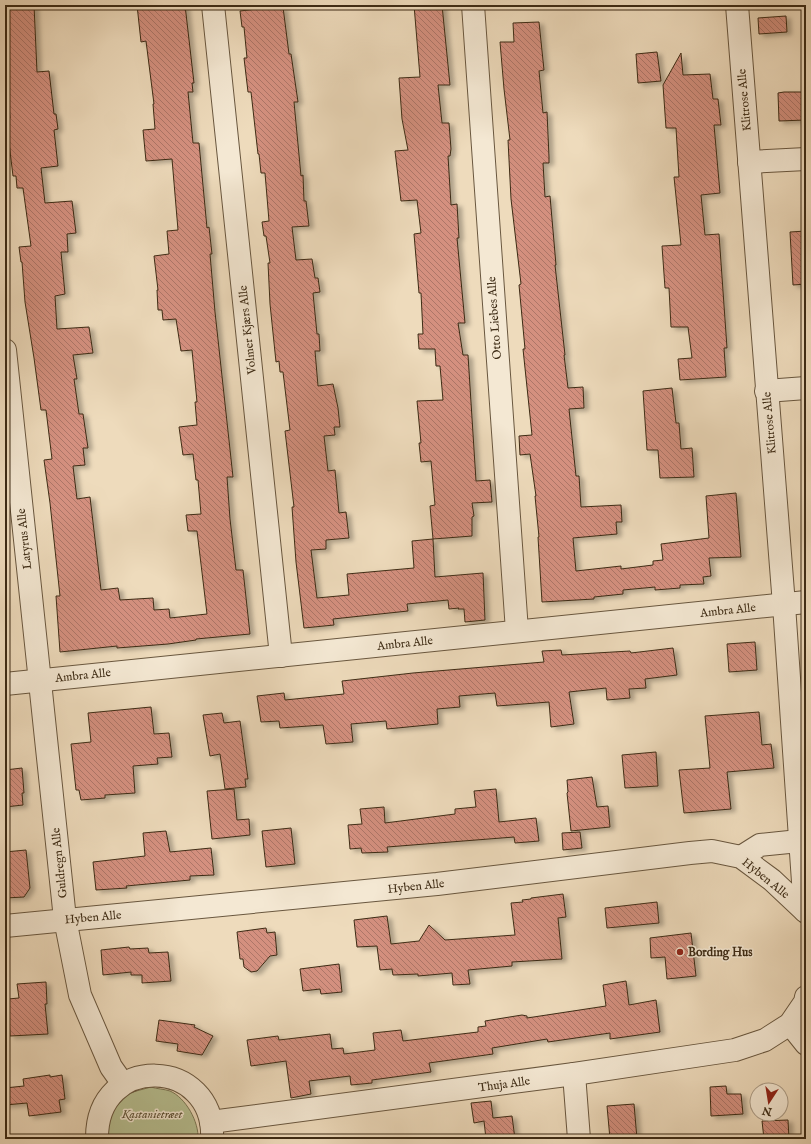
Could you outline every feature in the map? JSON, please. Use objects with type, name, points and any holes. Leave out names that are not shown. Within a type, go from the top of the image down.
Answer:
[{"type":"street","name":"Volmer Kjærs Alle","points":[[213,5],[281,656]]},
{"type":"street","name":"Otto Liebes Alle","points":[[473,5],[517,632]]},
{"type":"street","name":"Klitrose Alle","points":[[737,5],[766,391],[784,605],[805,912]]},
{"type":"street","points":[[749,162],[806,158]]},
{"type":"street","name":"Latyrus Alle","points":[[5,350],[39,680]]},
{"type":"street","points":[[766,391],[806,388]]},
{"type":"street","name":"Ambra Alle","points":[[5,684],[806,602]]},
{"type":"street","name":"Guldregn Alle","points":[[39,680],[66,919],[80,995],[111,1067],[123,1084]]},
{"type":"street","points":[[741,857],[760,845],[799,841]]},
{"type":"street","name":"Hyben Alle","points":[[5,926],[437,884],[712,851],[741,857],[772,880],[805,912]]},
{"type":"street","points":[[806,997],[805,1002],[790,1024],[806,1044]]},
{"type":"street","name":"Thuja Alle","points":[[212,1131],[735,1050],[765,1040],[790,1024]]},
{"type":"street","points":[[574,1074],[579,1139]]},
{"type":"street","points":[[97,1139],[97,1125],[102,1108],[113,1092],[123,1084],[145,1076],[162,1076],[179,1080],[194,1090],[204,1103],[212,1131]]},
{"type":"green space","name":"Kastanietræet","points":[[151,1087],[170,1091],[181,1099],[194,1118],[198,1132],[198,1139],[106,1139],[106,1126],[114,1109],[129,1093]]},
{"type":"building","points":[[5,5],[34,5],[37,72],[49,71],[54,114],[56,114],[58,129],[54,130],[58,166],[41,168],[45,203],[72,201],[76,233],[67,234],[68,252],[61,252],[65,294],[55,296],[57,329],[89,327],[93,353],[73,355],[77,379],[74,379],[79,414],[83,414],[88,448],[83,448],[85,465],[73,466],[77,499],[90,497],[101,590],[118,588],[120,600],[153,598],[154,610],[169,609],[170,618],[207,614],[197,531],[188,531],[186,515],[201,514],[198,480],[196,480],[193,454],[183,455],[179,427],[197,425],[195,402],[197,402],[192,350],[181,351],[176,319],[163,320],[162,310],[158,310],[158,290],[154,256],[169,254],[167,231],[178,230],[172,159],[146,161],[143,130],[155,129],[154,104],[146,41],[141,42],[137,5],[185,5],[194,83],[192,83],[193,92],[188,92],[193,143],[199,143],[207,228],[209,227],[212,254],[210,254],[215,312],[233,477],[227,477],[230,519],[236,570],[243,570],[250,634],[196,639],[168,644],[117,648],[117,646],[60,652],[56,596],[60,596],[44,460],[52,459],[46,410],[41,410],[25,302],[22,262],[19,247],[31,246],[23,188],[17,188],[16,176],[13,176],[6,118],[10,118],[7,87],[5,87]]},
{"type":"building","points":[[257,5],[275,5],[276,8],[283,7],[289,54],[291,54],[298,102],[294,102],[301,176],[303,175],[304,201],[306,201],[309,226],[292,227],[296,260],[312,259],[315,278],[318,278],[320,292],[313,293],[320,351],[315,351],[318,386],[333,384],[340,427],[334,427],[335,435],[324,436],[328,471],[335,470],[339,513],[346,512],[349,538],[326,540],[326,549],[311,550],[317,598],[349,595],[347,574],[414,568],[412,541],[433,539],[435,577],[483,573],[485,620],[465,622],[464,609],[449,609],[448,600],[407,604],[408,611],[333,619],[334,625],[304,628],[296,562],[292,507],[294,507],[285,431],[290,430],[283,372],[280,372],[279,361],[276,362],[270,304],[268,263],[270,263],[266,236],[264,236],[262,222],[269,221],[265,173],[261,173],[251,92],[248,92],[244,58],[247,58],[244,27],[242,27],[240,11],[257,9]]},
{"type":"building","points":[[414,5],[442,5],[450,85],[438,85],[442,123],[449,123],[451,149],[450,156],[448,156],[451,205],[457,204],[459,238],[457,238],[465,323],[458,323],[463,355],[468,355],[476,481],[490,480],[492,502],[472,503],[474,516],[472,517],[472,536],[433,539],[430,506],[435,505],[431,461],[421,462],[419,443],[421,443],[417,401],[443,400],[440,366],[436,366],[435,349],[419,349],[418,334],[423,334],[421,293],[419,293],[414,234],[421,233],[417,200],[401,201],[395,151],[408,150],[402,119],[399,78],[420,77]]},
{"type":"building","points":[[786,16],[787,32],[759,34],[758,18]]},
{"type":"building","points":[[539,22],[544,70],[539,71],[543,113],[547,112],[549,157],[549,163],[543,163],[545,197],[550,196],[564,355],[568,388],[583,387],[584,408],[569,409],[576,476],[579,476],[581,507],[621,505],[622,522],[616,522],[617,534],[573,538],[576,571],[621,566],[621,569],[653,565],[653,561],[663,560],[661,544],[709,538],[706,496],[736,493],[741,557],[709,558],[711,576],[703,577],[704,584],[680,585],[680,588],[655,590],[655,587],[623,590],[623,594],[594,597],[594,599],[542,602],[536,496],[530,454],[520,455],[519,436],[532,435],[523,349],[525,349],[519,285],[521,284],[511,199],[508,140],[510,140],[500,42],[514,42],[513,23]]},
{"type":"building","points":[[657,52],[661,81],[638,83],[636,54]]},
{"type":"building","points":[[681,53],[683,75],[710,74],[713,99],[718,99],[721,125],[714,125],[720,193],[701,195],[705,235],[719,234],[727,348],[724,348],[726,377],[680,380],[678,359],[692,358],[688,327],[671,327],[669,288],[665,288],[662,246],[681,245],[674,177],[679,177],[676,128],[666,128],[663,85]]},
{"type":"building","points":[[804,92],[805,120],[779,121],[778,93]]},
{"type":"building","points":[[806,231],[806,284],[793,285],[790,232]]},
{"type":"building","points":[[672,388],[676,423],[679,423],[681,449],[692,448],[694,477],[660,478],[658,450],[647,450],[643,391]]},
{"type":"building","points":[[755,642],[757,670],[729,672],[727,644]]},
{"type":"building","points":[[673,648],[677,675],[645,679],[646,688],[629,689],[630,698],[607,700],[606,688],[569,692],[574,724],[551,727],[549,702],[497,706],[495,693],[459,696],[460,707],[437,709],[438,724],[387,729],[386,721],[351,724],[353,742],[326,744],[323,725],[280,728],[279,721],[261,722],[257,696],[284,693],[285,700],[344,694],[342,681],[413,673],[544,662],[542,651],[561,650],[562,655],[630,651],[631,653]]},
{"type":"building","points":[[151,707],[154,734],[169,733],[172,757],[157,758],[158,764],[133,766],[135,793],[105,795],[105,798],[81,800],[79,790],[76,790],[71,744],[91,742],[88,713]]},
{"type":"building","points":[[759,712],[762,745],[771,744],[774,768],[727,772],[731,809],[684,813],[679,770],[710,768],[705,716]]},
{"type":"building","points":[[222,713],[224,723],[240,721],[248,779],[245,779],[246,787],[225,789],[220,754],[210,756],[203,715]]},
{"type":"building","points":[[656,752],[658,786],[625,788],[622,755]]},
{"type":"building","points":[[22,768],[24,793],[22,793],[23,805],[5,807],[5,770]]},
{"type":"building","points":[[592,777],[597,807],[608,806],[610,827],[571,831],[567,780]]},
{"type":"building","points":[[234,789],[237,820],[249,819],[250,835],[212,839],[207,791]]},
{"type":"building","points":[[496,789],[499,822],[536,818],[539,841],[515,843],[514,837],[387,847],[388,852],[362,853],[361,848],[350,849],[348,825],[362,824],[360,809],[384,807],[385,823],[455,814],[455,809],[476,807],[474,791]]},
{"type":"building","points":[[291,828],[295,864],[266,867],[262,831]]},
{"type":"building","points":[[166,831],[170,852],[211,848],[214,875],[190,876],[190,880],[126,886],[127,888],[96,890],[93,862],[145,856],[143,833]]},
{"type":"building","points":[[580,832],[582,848],[563,850],[562,833]]},
{"type":"building","points":[[26,850],[30,888],[24,897],[5,898],[5,852]]},
{"type":"building","points":[[563,894],[566,917],[558,918],[562,959],[512,962],[512,966],[468,970],[470,984],[453,985],[452,973],[418,976],[418,974],[393,975],[392,969],[380,970],[377,946],[357,947],[354,920],[387,916],[391,944],[419,941],[429,925],[445,940],[515,935],[511,903],[523,902],[522,900],[531,898]]},
{"type":"building","points":[[657,902],[659,923],[607,928],[605,908]]},
{"type":"building","points":[[266,928],[267,933],[275,932],[277,955],[270,956],[257,971],[251,972],[244,967],[243,959],[240,959],[237,932]]},
{"type":"building","name":"Bording Hus","points":[[691,933],[696,976],[667,979],[665,957],[651,958],[650,938]]},
{"type":"building","points":[[129,947],[130,949],[148,948],[149,953],[168,952],[171,981],[142,983],[142,975],[131,975],[131,972],[103,975],[101,950]]},
{"type":"building","points":[[339,964],[342,992],[321,994],[320,989],[303,991],[300,969]]},
{"type":"building","points":[[626,981],[629,1005],[656,1000],[660,1032],[610,1039],[610,1033],[548,1042],[547,1039],[492,1048],[493,1054],[429,1063],[431,1072],[372,1080],[372,1083],[351,1085],[350,1076],[309,1081],[311,1094],[291,1098],[286,1061],[251,1066],[247,1040],[278,1036],[279,1040],[330,1034],[332,1049],[343,1048],[344,1054],[375,1050],[373,1033],[401,1030],[403,1041],[478,1032],[478,1027],[486,1026],[485,1021],[522,1015],[527,1016],[527,1018],[606,1006],[603,985]]},
{"type":"building","points":[[46,982],[47,1004],[45,1004],[48,1034],[10,1036],[8,999],[19,998],[17,984]]},
{"type":"building","points":[[159,1020],[195,1025],[194,1027],[213,1036],[202,1055],[177,1051],[178,1044],[156,1041]]},
{"type":"building","points":[[50,1075],[50,1077],[62,1075],[65,1099],[59,1100],[61,1112],[29,1116],[27,1103],[5,1105],[5,1088],[24,1086],[23,1079]]},
{"type":"building","points":[[726,1086],[727,1094],[741,1094],[743,1114],[711,1116],[710,1087]]},
{"type":"building","points":[[491,1101],[493,1118],[512,1116],[515,1139],[486,1139],[484,1121],[474,1123],[471,1103]]},
{"type":"building","points":[[634,1104],[637,1139],[610,1139],[607,1106]]},
{"type":"building","points":[[762,1122],[788,1122],[789,1139],[764,1139]]},
{"type":"place","name":"Bording Hus","points":[[680,952]]}]
